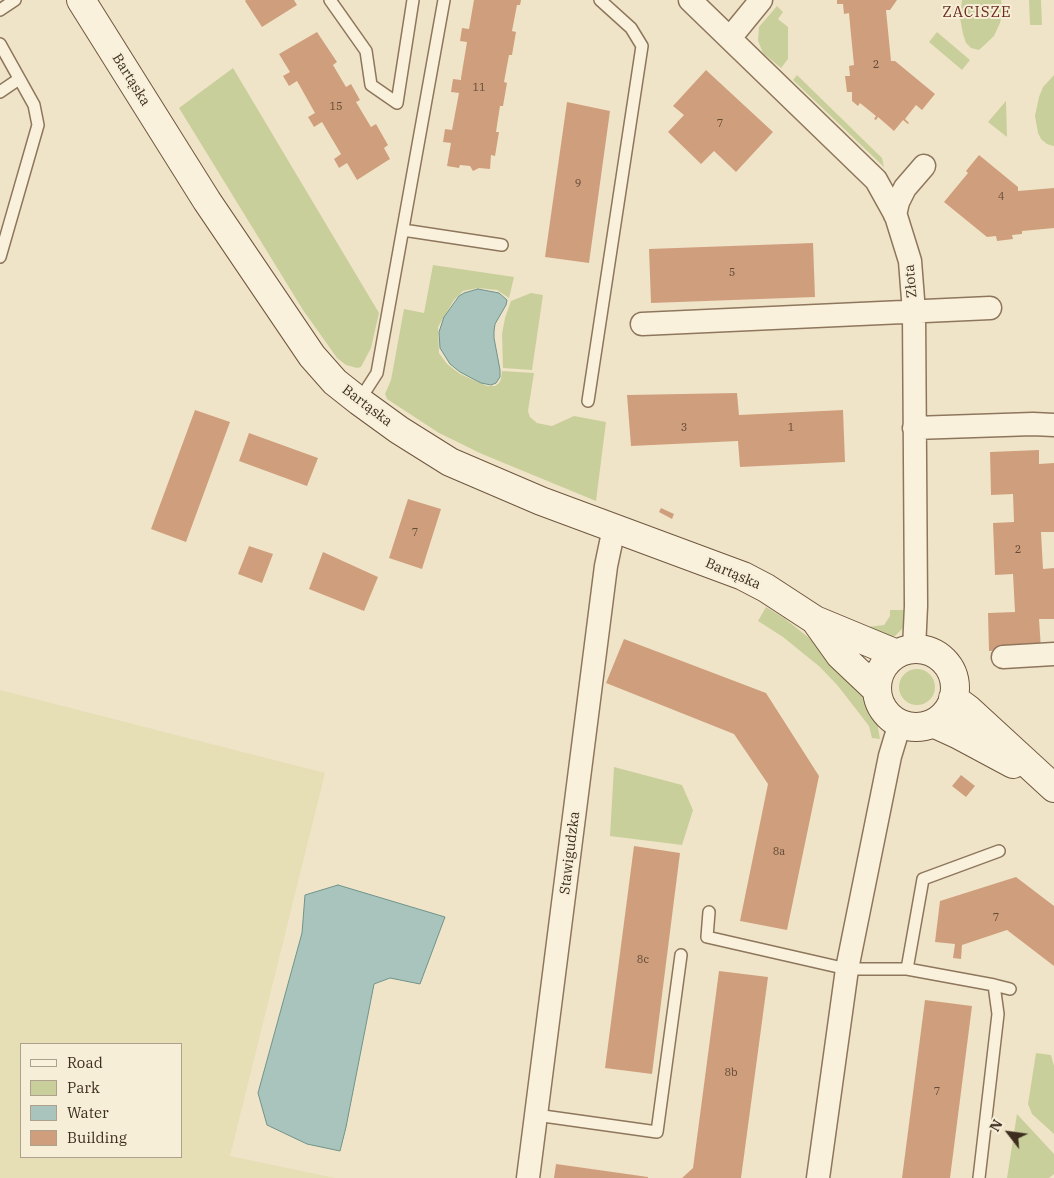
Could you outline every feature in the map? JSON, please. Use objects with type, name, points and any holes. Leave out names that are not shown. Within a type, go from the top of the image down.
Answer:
[{"type":"street","name":"Bartąska","points":[[81,0],[207,201],[312,356],[335,382],[398,430],[450,462],[541,501],[743,576],[766,588],[815,620],[905,651],[930,651],[944,660],[953,674],[953,698]]},
{"type":"street","name":"Złota","points":[[690,0],[876,180],[895,215],[910,262],[914,312],[916,606],[905,651]]},
{"type":"street","points":[[730,38],[761,0]]},
{"type":"street","points":[[895,215],[898,202],[905,188],[924,166]]},
{"type":"street","points":[[642,324],[990,308]]},
{"type":"street","points":[[914,428],[1054,425]]},
{"type":"street","name":"Stawigudzka","points":[[528,1178],[606,566],[614,528]]},
{"type":"street","name":"Bartąska","points":[[815,620],[840,655],[877,690],[882,706],[893,719],[900,723]]},
{"type":"street","points":[[877,690],[878,679],[888,660],[905,651]]},
{"type":"street","points":[[1003,657],[1054,654]]},
{"type":"street","points":[[818,1178],[847,969],[890,756],[900,723],[922,726],[933,723],[945,713],[953,698],[968,708],[1051,785]]},
{"type":"street","points":[[933,723],[1051,785]]},
{"type":"lane","points":[[0,10],[15,0]]},
{"type":"lane","points":[[330,0],[366,52],[371,85],[397,103],[413,0]]},
{"type":"lane","points":[[359,401],[377,372],[444,0]]},
{"type":"lane","points":[[588,401],[642,46],[631,28],[600,0]]},
{"type":"lane","points":[[0,44],[34,105],[38,124],[0,258]]},
{"type":"lane","points":[[0,92],[19,79]]},
{"type":"lane","points":[[403,230],[502,245]]},
{"type":"lane","points":[[907,969],[923,879],[999,851]]},
{"type":"lane","points":[[709,912],[707,937],[847,969],[907,969],[1010,989]]},
{"type":"lane","points":[[536,1115],[657,1132],[681,955]]},
{"type":"lane","points":[[979,1178],[998,1014],[994,985]]},
{"type":"shaded area","points":[[0,690],[325,773],[230,1156],[335,1178],[0,1178]]},
{"type":"green space","points":[[962,0],[1001,0],[1003,10],[1000,23],[994,36],[979,50],[971,48],[966,43],[960,18]]},
{"type":"green space","points":[[1029,0],[1041,0],[1042,25],[1030,25]]},
{"type":"green space","points":[[777,6],[783,12],[778,19],[788,27],[788,59],[781,68],[763,53],[758,41],[759,27]]},
{"type":"green space","points":[[937,32],[970,60],[962,70],[929,42]]},
{"type":"green space","points":[[233,68],[379,313],[371,348],[361,367],[357,368],[346,365],[337,358],[303,310],[179,108]]},
{"type":"green space","points":[[797,75],[882,158],[884,167],[793,80]]},
{"type":"green space","points":[[1054,75],[1053,146],[1041,139],[1035,116],[1043,87]]},
{"type":"green space","points":[[1006,101],[1007,137],[988,122]]},
{"type":"green space","points":[[433,265],[514,277],[509,298],[497,290],[478,288],[463,291],[454,300],[438,327],[439,353],[447,364],[460,374],[487,386],[495,386],[499,383],[502,371],[534,373],[528,411],[530,417],[537,423],[552,426],[574,416],[606,422],[596,501],[482,454],[439,433],[387,399],[385,394],[391,380],[404,309],[424,313]]},
{"type":"green space","points":[[531,293],[543,295],[532,370],[503,368],[502,334],[511,301]]},
{"type":"green space","points":[[766,607],[784,618],[808,637],[866,695],[876,716],[880,739],[872,738],[869,726],[838,686],[820,667],[783,637],[758,621]]},
{"type":"green space","points":[[890,610],[908,610],[902,629],[895,636],[890,638],[867,627],[884,625],[890,616]]},
{"type":"green space","points":[[917,669],[929,675],[935,687],[929,699],[917,705],[905,699],[899,687],[905,675]]},
{"type":"green space","points":[[614,767],[682,785],[693,810],[682,845],[610,836]]},
{"type":"green space","points":[[1036,1053],[1051,1055],[1054,1066],[1054,1134],[1032,1114],[1028,1104]]},
{"type":"green space","points":[[1017,1114],[1054,1154],[1054,1174],[1049,1178],[1007,1178]]},
{"type":"water","points":[[478,289],[499,293],[507,300],[495,324],[494,331],[500,377],[496,383],[491,385],[481,383],[460,372],[450,364],[440,348],[439,332],[444,317],[459,296]]},
{"type":"water","points":[[338,885],[445,917],[420,984],[390,978],[374,984],[340,1151],[307,1144],[267,1125],[258,1093],[302,933],[305,895]]},
{"type":"building","points":[[246,0],[294,0],[297,5],[262,27]]},
{"type":"building","points":[[474,0],[521,0],[520,5],[517,5],[512,31],[516,32],[504,82],[507,83],[503,106],[500,106],[496,132],[499,132],[495,156],[491,155],[490,169],[479,168],[473,171],[470,166],[460,165],[459,168],[447,166],[451,143],[443,142],[445,129],[452,130],[459,93],[451,92],[453,79],[461,80],[467,42],[460,41],[462,28],[469,29]]},
{"type":"building","points":[[837,0],[897,0],[890,10],[886,10],[891,61],[895,61],[935,94],[922,110],[916,105],[905,119],[908,124],[903,120],[894,131],[878,117],[876,120],[874,119],[876,116],[860,103],[858,106],[852,101],[852,92],[847,92],[845,76],[850,76],[849,66],[854,65],[849,13],[844,14],[843,4],[837,4]]},
{"type":"building","points":[[317,32],[337,62],[333,65],[346,87],[351,84],[360,100],[356,102],[371,127],[376,124],[388,145],[384,148],[390,159],[357,180],[347,163],[339,168],[334,159],[341,154],[322,122],[314,127],[308,117],[315,113],[297,81],[289,86],[283,76],[290,72],[279,54]]},
{"type":"building","points":[[706,70],[773,132],[736,172],[714,151],[701,164],[668,132],[684,115],[673,106]]},
{"type":"building","points":[[567,102],[610,111],[589,263],[545,257]]},
{"type":"building","points":[[979,155],[1018,187],[1018,191],[1054,188],[1054,228],[1022,231],[1022,234],[1012,235],[1013,239],[997,241],[996,236],[987,237],[944,202],[968,173],[966,171]]},
{"type":"building","points":[[813,243],[815,297],[651,303],[649,249]]},
{"type":"building","points":[[737,393],[739,415],[843,410],[845,462],[740,467],[738,441],[631,446],[627,395]]},
{"type":"building","points":[[195,410],[230,422],[186,542],[151,529]]},
{"type":"building","points":[[249,433],[318,458],[307,486],[239,461]]},
{"type":"building","points":[[1039,450],[1039,464],[1054,463],[1054,532],[1041,532],[1043,569],[1054,568],[1054,619],[1039,619],[1041,649],[989,651],[988,613],[1015,612],[1013,574],[995,575],[993,523],[1014,522],[1013,494],[991,495],[990,452]]},
{"type":"building","points":[[408,499],[441,509],[422,569],[389,558]]},
{"type":"building","points":[[661,508],[674,514],[672,519],[659,512]]},
{"type":"building","points":[[249,546],[273,554],[262,583],[238,574]]},
{"type":"building","points":[[323,552],[378,577],[364,611],[309,589]]},
{"type":"building","points":[[624,639],[766,693],[819,776],[787,930],[740,921],[768,784],[734,734],[606,683]]},
{"type":"building","points":[[961,775],[975,786],[966,797],[952,786]]},
{"type":"building","points":[[634,846],[680,853],[652,1074],[605,1068]]},
{"type":"building","points":[[1016,877],[1054,906],[1054,966],[1007,930],[962,945],[961,959],[953,958],[955,944],[935,942],[940,901]]},
{"type":"building","points":[[719,971],[768,977],[741,1178],[682,1178],[693,1168]]},
{"type":"building","points":[[925,1000],[972,1006],[950,1178],[902,1178]]},
{"type":"building","points":[[556,1164],[648,1177],[648,1178],[554,1178]]},
{"type":"district","name":"ZACISZE","points":[[977,13]]}]
